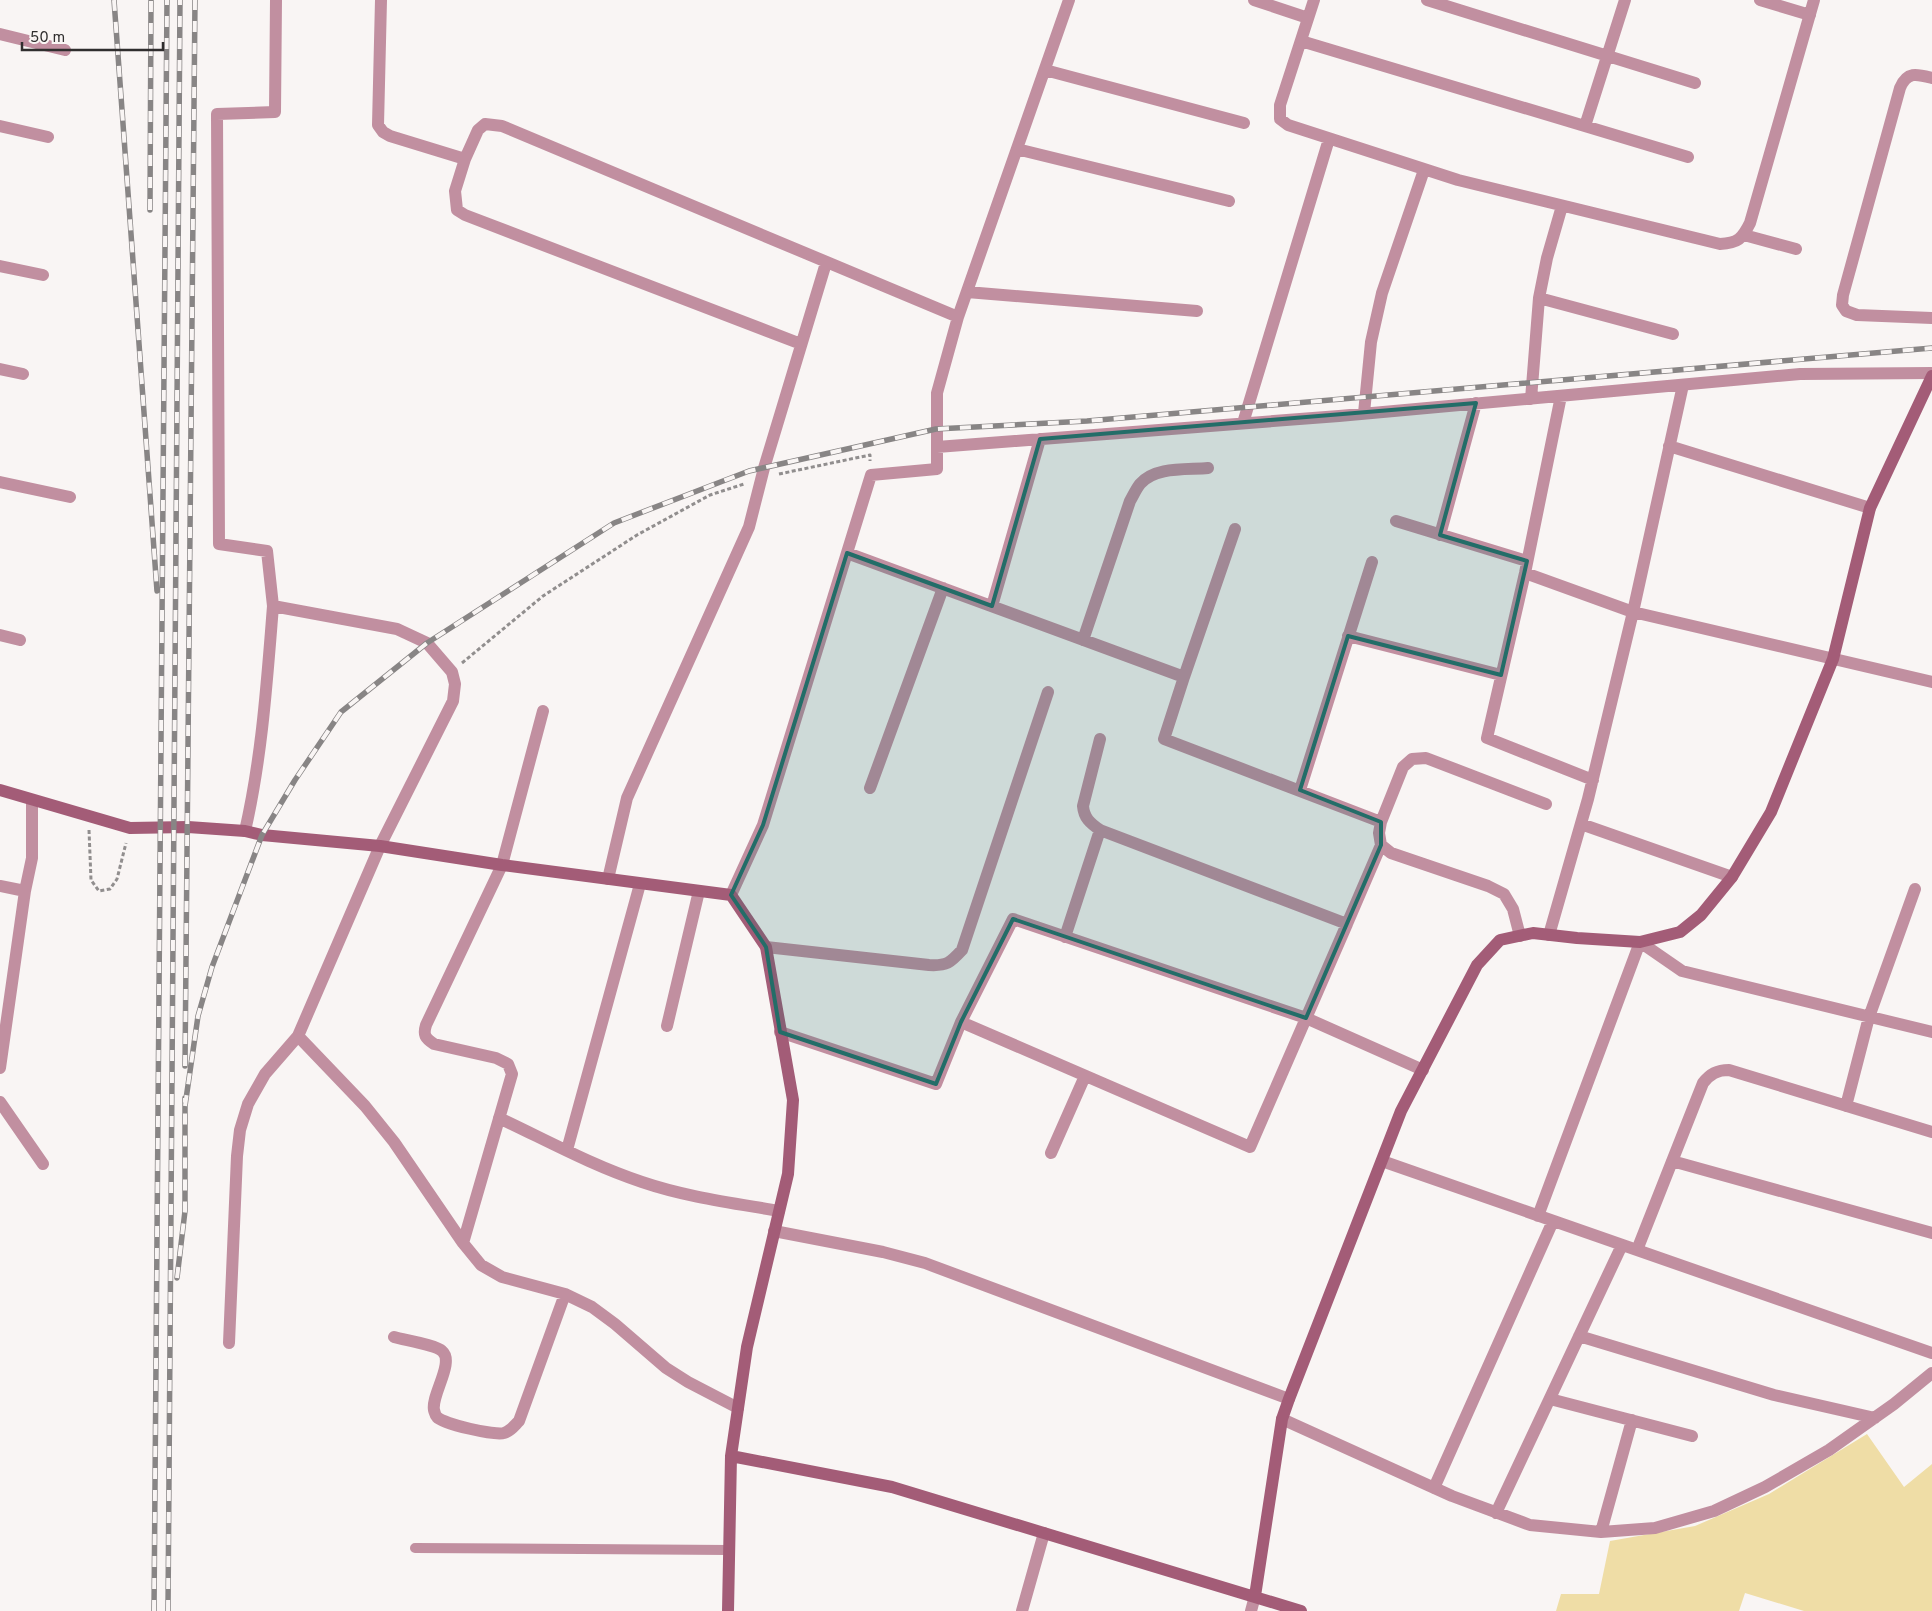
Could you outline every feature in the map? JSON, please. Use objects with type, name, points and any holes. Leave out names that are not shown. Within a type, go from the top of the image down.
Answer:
[{"type":"street","points":[[245,831],[251,803],[263,718],[273,606],[267,551],[219,544],[217,114],[275,112],[276,0]]},
{"type":"street","points":[[381,0],[378,125],[383,132],[390,136],[465,158]]},
{"type":"street","points":[[731,895],[763,826],[871,475],[937,469],[937,393],[958,316],[1070,0]]},
{"type":"street","points":[[1254,0],[1308,18]]},
{"type":"street","points":[[1314,0],[1280,105],[1280,120],[1288,125],[1458,180],[1720,244],[1734,243],[1744,235],[1750,223],[1814,0]]},
{"type":"street","points":[[1427,0],[1695,82]]},
{"type":"street","points":[[1585,126],[1625,0]]},
{"type":"street","points":[[1760,0],[1810,15]]},
{"type":"street","points":[[0,34],[65,50]]},
{"type":"street","points":[[1301,41],[1688,157]]},
{"type":"street","points":[[1045,70],[1244,123]]},
{"type":"street","points":[[1932,78],[1920,75],[1910,76],[1904,79],[1900,88],[1843,295],[1842,305],[1846,311],[1857,315],[1932,318]]},
{"type":"street","points":[[801,344],[465,215],[457,210],[455,191],[465,158],[478,130],[484,124],[502,126],[826,263],[958,316]]},
{"type":"street","points":[[0,126],[48,137]]},
{"type":"street","points":[[1243,423],[1329,138]]},
{"type":"street","points":[[1017,149],[1229,201]]},
{"type":"street","points":[[1364,414],[1371,342],[1382,293],[1424,170]]},
{"type":"street","points":[[1531,399],[1539,298],[1547,258],[1562,206]]},
{"type":"street","points":[[1744,235],[1796,249]]},
{"type":"street","points":[[608,879],[627,798],[749,527],[761,478],[826,263]]},
{"type":"street","points":[[0,266],[43,275]]},
{"type":"street","points":[[967,292],[1197,311]]},
{"type":"street","points":[[1539,298],[1673,334]]},
{"type":"street","points":[[0,369],[23,374]]},
{"type":"street","points":[[937,447],[1364,414],[1800,374],[1932,375],[1870,508],[1833,659],[1771,812],[1732,877],[1701,915],[1680,932],[1640,942],[1533,933],[1500,940],[1477,965],[1401,1111],[1282,1419],[1255,1596],[1251,1611]]},
{"type":"street","points":[[1549,935],[1593,780],[1633,612],[1683,385]]},
{"type":"street","points":[[1562,396],[1487,738],[1593,780]]},
{"type":"street","points":[[1440,535],[1476,404]]},
{"type":"street","points":[[992,606],[1040,439]]},
{"type":"street","points":[[1669,446],[1870,508]]},
{"type":"street","points":[[1083,640],[1130,501],[1140,483],[1164,471],[1208,468]]},
{"type":"street","points":[[0,482],[70,497]]},
{"type":"street","points":[[1396,521],[1526,567],[1633,612],[1932,682]]},
{"type":"street","points":[[1235,529],[1164,739],[1381,822]]},
{"type":"street","points":[[847,553],[1184,676]]},
{"type":"street","points":[[1300,790],[1372,562]]},
{"type":"street","points":[[870,788],[943,588]]},
{"type":"street","points":[[229,1342],[237,1156],[240,1130],[248,1104],[265,1074],[298,1036],[380,846],[453,701],[455,684],[452,672],[427,643],[397,629],[273,606]]},
{"type":"street","points":[[0,635],[20,640]]},
{"type":"street","points":[[1348,636],[1501,675]]},
{"type":"street","points":[[766,946],[929,965],[944,966],[953,960],[962,950],[1048,692]]},
{"type":"street","points":[[463,1243],[512,1074],[508,1064],[496,1058],[434,1044],[426,1039],[424,1033],[426,1025],[502,865],[543,711]]},
{"type":"street","points":[[1100,739],[1083,806],[1084,814],[1090,823],[1100,830],[1347,924]]},
{"type":"street","points":[[961,1022],[1250,1147],[1381,846],[1379,833],[1381,822],[1403,767],[1412,759],[1426,758],[1546,804]]},
{"type":"street","points":[[0,790],[130,828],[181,826],[380,846],[502,865],[731,895],[766,946],[793,1100],[788,1174],[746,1347],[731,1456],[728,1611]]},
{"type":"street","points":[[0,1068],[25,891],[32,858],[32,800]]},
{"type":"street","points":[[1581,824],[1732,877]]},
{"type":"street","points":[[1065,936],[1100,830]]},
{"type":"street","points":[[1381,846],[1391,853],[1488,886],[1504,894],[1513,909],[1520,936]]},
{"type":"street","points":[[567,1150],[640,884]]},
{"type":"street","points":[[0,886],[25,891]]},
{"type":"street","points":[[1846,1106],[1869,1017],[1915,889]]},
{"type":"street","points":[[667,1026],[699,891]]},
{"type":"street","points":[[780,1032],[936,1084],[961,1022],[1013,919],[1306,1018],[1423,1070]]},
{"type":"street","points":[[1640,942],[1682,971],[1932,1032]]},
{"type":"street","points":[[1538,1216],[1640,942]]},
{"type":"street","points":[[298,1036],[365,1106],[394,1142],[463,1243],[481,1265],[502,1277],[566,1294],[592,1307],[615,1324],[666,1368],[688,1382],[738,1408]]},
{"type":"street","points":[[1637,1250],[1703,1083],[1710,1074],[1720,1070],[1729,1070],[1932,1132]]},
{"type":"street","points":[[1051,1153],[1085,1076]]},
{"type":"street","points":[[0,1102],[43,1164]]},
{"type":"street","points":[[499,1118],[612,1170],[671,1191],[779,1211]]},
{"type":"street","points":[[1382,1161],[1932,1354]]},
{"type":"street","points":[[1672,1161],[1932,1233]]},
{"type":"street","points":[[1434,1488],[1554,1221]]},
{"type":"street","points":[[774,1231],[883,1252],[925,1263],[1289,1400]]},
{"type":"street","points":[[1496,1513],[1622,1245]]},
{"type":"street","points":[[394,1337],[435,1348],[442,1351],[446,1357],[446,1364],[435,1400],[434,1410],[437,1417],[446,1422],[494,1434],[503,1434],[512,1429],[518,1421],[566,1294]]},
{"type":"street","points":[[1579,1336],[1774,1395],[1875,1418]]},
{"type":"street","points":[[1282,1419],[1434,1488],[1496,1513],[1530,1525],[1601,1532],[1655,1528],[1714,1510],[1765,1487],[1829,1450],[1894,1404],[1932,1373]]},
{"type":"street","points":[[1550,1398],[1692,1436]]},
{"type":"street","points":[[1601,1532],[1632,1420]]},
{"type":"street","points":[[731,1456],[892,1487],[1301,1611]]},
{"type":"street","points":[[1022,1611],[1044,1533]]},
{"type":"lane","points":[[415,1548],[729,1550]]},
{"type":"path","points":[[452,672],[543,596],[637,535],[710,496],[761,478],[870,455],[871,475]]},
{"type":"path","points":[[88,816],[91,880],[99,890],[110,889],[117,879],[130,828]]},
{"type":"highlighted area","points":[[1476,403],[1440,535],[1527,561],[1501,675],[1348,636],[1300,790],[1381,822],[1381,845],[1306,1018],[1013,919],[961,1022],[936,1084],[780,1032],[766,947],[731,895],[763,825],[847,553],[992,606],[1040,439]]},
{"type":"shaded area","points":[[1867,1434],[1904,1487],[1932,1464],[1932,1611],[1804,1611],[1745,1593],[1739,1611],[1556,1611],[1561,1594],[1599,1594],[1610,1541],[1695,1526],[1769,1494]]},
{"type":"railway","points":[[114,0],[157,591]]},
{"type":"railway","points":[[150,210],[151,0]]},
{"type":"railway","points":[[154,1611],[167,0]]},
{"type":"railway","points":[[168,1611],[180,0]]},
{"type":"railway","points":[[185,1066],[195,0]]},
{"type":"railway","points":[[185,1106],[198,1016],[212,967],[262,835],[295,780],[341,712],[427,643],[614,523],[749,471],[936,429],[1087,421],[1932,348]]},
{"type":"railway","points":[[177,1278],[185,1211],[185,1098]]}]
